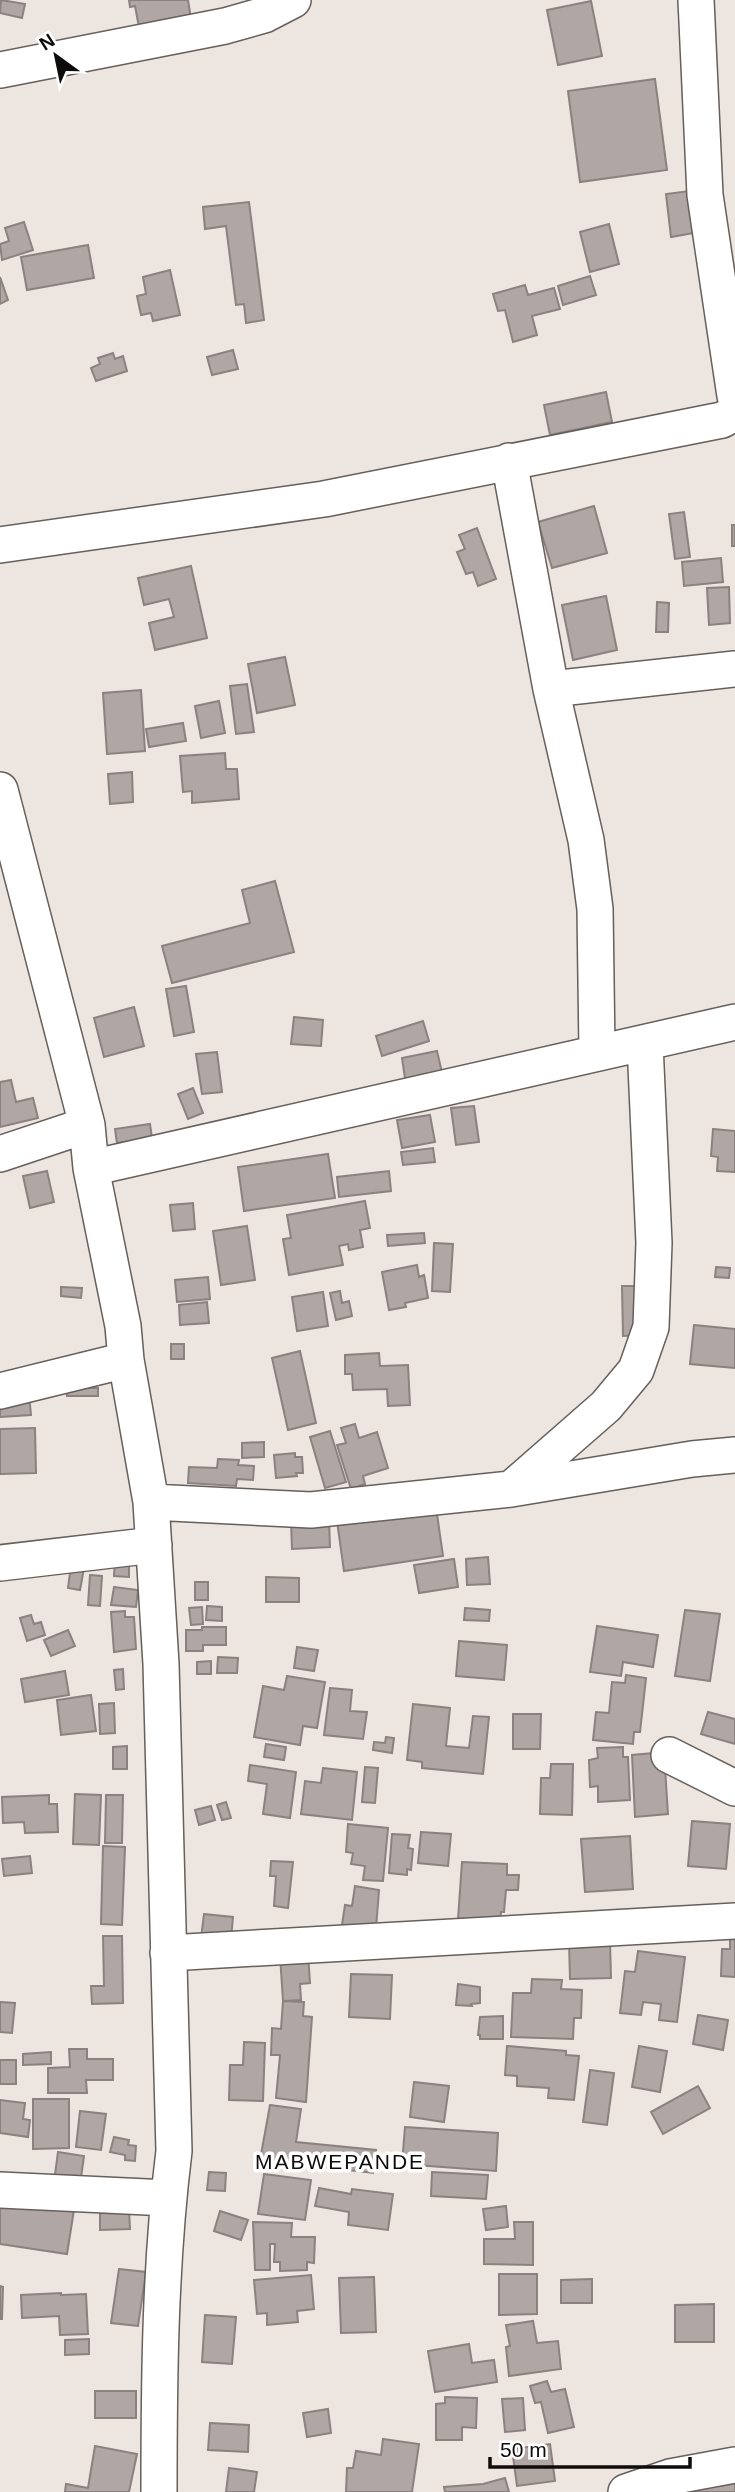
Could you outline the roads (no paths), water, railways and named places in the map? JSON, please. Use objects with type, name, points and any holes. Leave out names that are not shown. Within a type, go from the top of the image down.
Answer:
[{"type":"street","points":[[0,70],[225,26],[264,15],[293,0]]},
{"type":"street","points":[[696,0],[705,195],[735,396]]},
{"type":"street","points":[[0,545],[324,499],[722,420],[733,414],[735,408]]},
{"type":"street","points":[[509,461],[551,689],[586,840],[595,909],[597,1051]]},
{"type":"street","points":[[551,689],[735,669]]},
{"type":"street","points":[[0,790],[87,1125],[91,1168],[122,1326],[151,1502],[161,1664],[174,2151],[168,2198],[159,2357],[159,2492]]},
{"type":"street","points":[[91,1168],[597,1051],[645,1044],[735,1022]]},
{"type":"street","points":[[511,1489],[606,1406],[636,1370],[652,1327],[654,1243],[645,1044]]},
{"type":"street","points":[[0,1154],[87,1125]]},
{"type":"street","points":[[0,1391],[126,1360]]},
{"type":"street","points":[[151,1502],[311,1510],[511,1489],[692,1459],[735,1455]]},
{"type":"street","points":[[0,1563],[154,1545]]},
{"type":"street","points":[[669,1755],[735,1788]]},
{"type":"street","points":[[168,1953],[735,1921]]},
{"type":"street","points":[[0,2190],[168,2198]]},
{"type":"street","points":[[626,2492],[670,2477],[735,2465]]},
{"type":"district","name":"MABWEPANDE","points":[[340,2161]]}]
